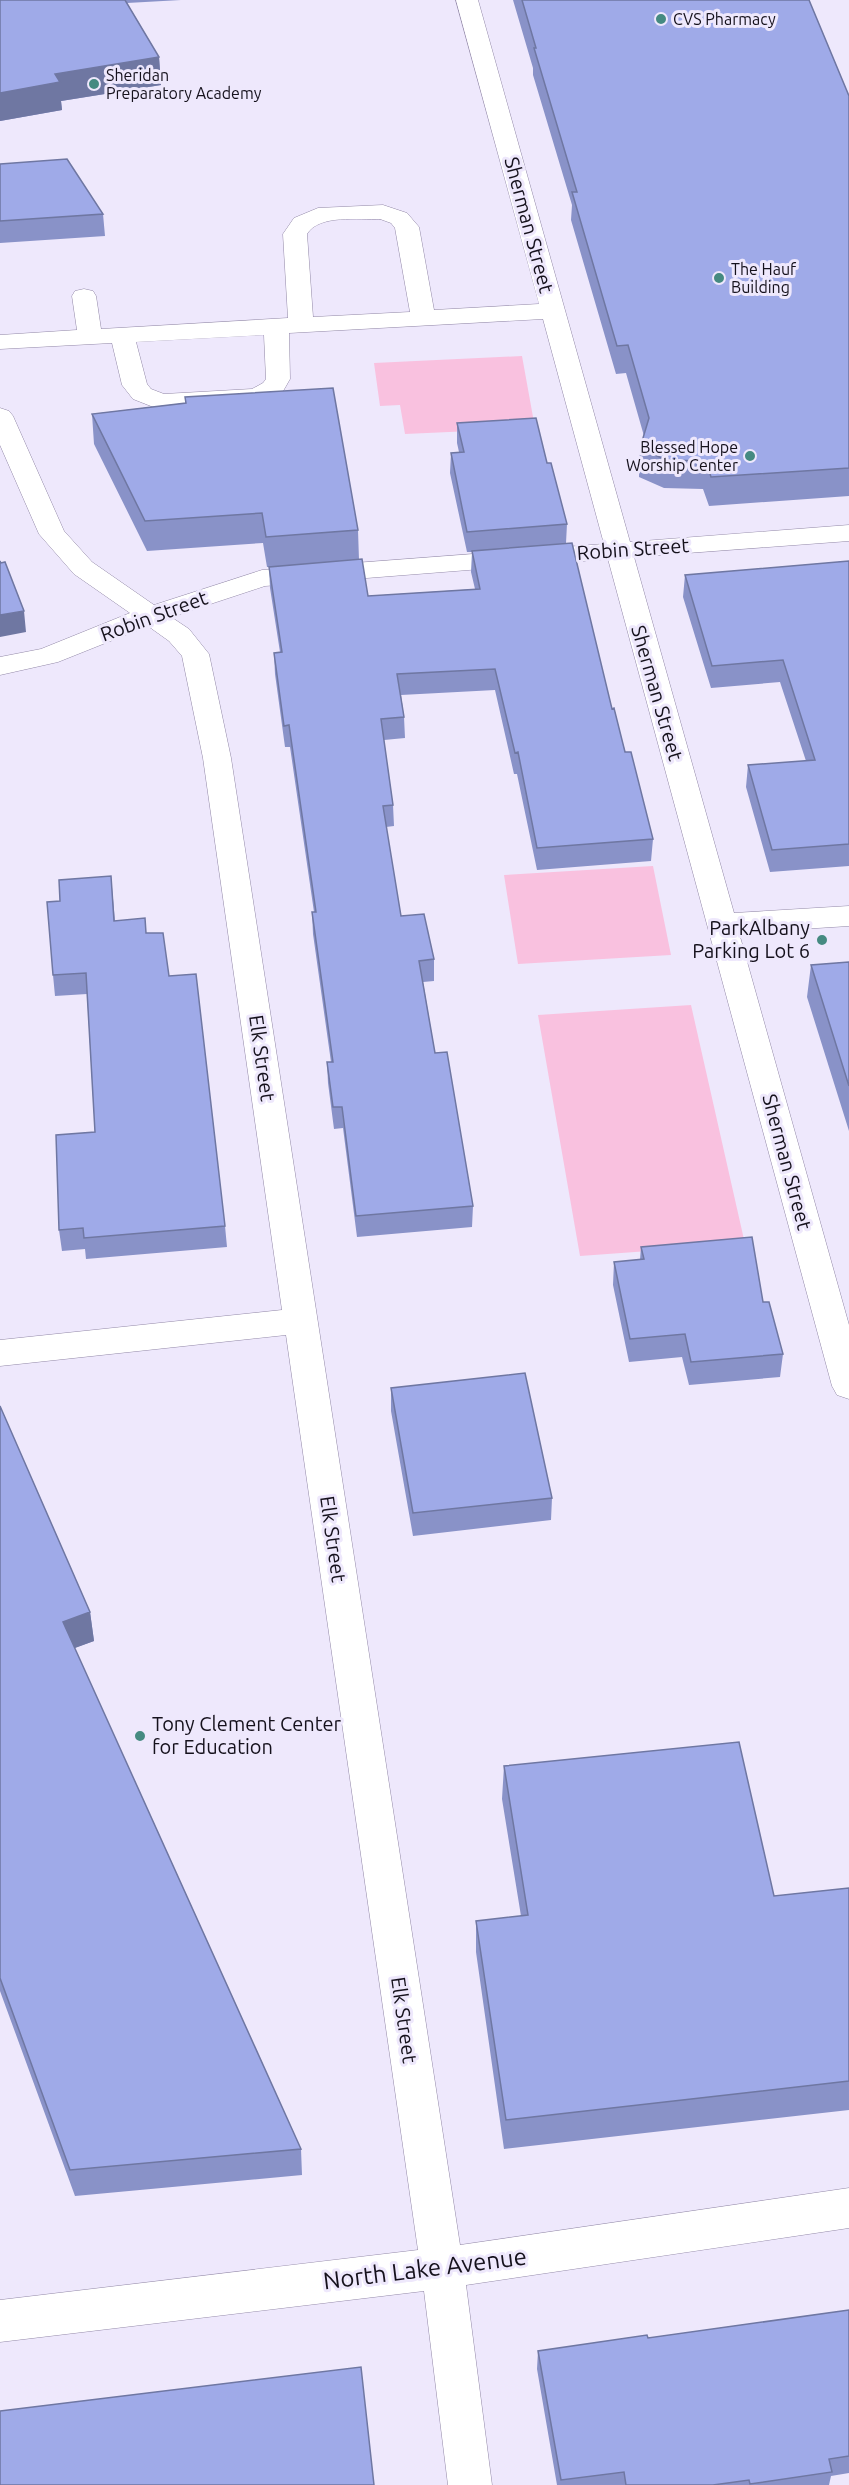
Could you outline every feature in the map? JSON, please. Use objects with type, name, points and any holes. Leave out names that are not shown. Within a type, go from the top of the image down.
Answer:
[{"type":"street","name":"Sherman Street","points":[[467,0],[617,550],[846,1367]]},
{"type":"street","points":[[302,324],[296,234],[302,223],[318,215],[328,214],[383,212],[399,218],[407,226],[423,318]]},
{"type":"street","points":[[84,296],[90,337]]},
{"type":"street","points":[[0,342],[552,311]]},
{"type":"street","points":[[122,334],[135,385],[142,394],[161,402],[257,396],[273,388],[278,379],[276,326]]},
{"type":"street","name":"Elk Street","points":[[0,416],[52,534],[83,568],[179,635],[195,654],[197,662],[217,758],[442,2268],[470,2485]]},
{"type":"street","name":"Robin Street","points":[[0,666],[48,656],[150,615],[262,578],[849,533]]},
{"type":"street","points":[[721,924],[849,916]]},
{"type":"street","points":[[0,1353],[301,1321]]},
{"type":"street","name":"North Lake Avenue","points":[[0,2321],[442,2268],[849,2208]]},
{"type":"shaded area","points":[[522,356],[535,428],[405,434],[400,405],[380,406],[374,363]]},
{"type":"shaded area","points":[[653,866],[671,955],[518,964],[504,875]]},
{"type":"shaded area","points":[[691,1005],[745,1244],[580,1256],[538,1015]]},
{"type":"building","points":[[0,0],[125,0],[159,57],[55,74],[60,82],[0,93]]},
{"type":"building","points":[[522,0],[809,0],[849,96],[849,468],[711,477],[706,461],[666,460],[640,448],[649,418],[628,345],[617,346],[572,192],[577,192]]},
{"type":"building","points":[[67,159],[103,214],[0,221],[0,164]]},
{"type":"building","points":[[333,388],[358,530],[266,537],[262,513],[145,521],[92,414],[186,403],[185,397]]},
{"type":"building","points":[[536,418],[547,463],[551,463],[567,524],[467,532],[451,453],[464,452],[457,423]]},
{"type":"building","points":[[572,543],[612,709],[614,708],[625,752],[631,752],[653,839],[537,848],[518,752],[515,753],[495,669],[397,674],[404,717],[381,719],[393,805],[383,806],[401,916],[424,914],[434,959],[419,961],[435,1053],[447,1052],[473,1206],[356,1216],[342,1107],[333,1107],[327,1062],[333,1062],[312,912],[316,912],[289,725],[284,726],[274,653],[282,652],[269,567],[362,559],[368,596],[480,589],[472,551]]},
{"type":"building","points":[[0,561],[5,562],[24,611],[0,615]]},
{"type":"building","points":[[849,561],[849,844],[772,850],[748,765],[815,760],[783,660],[712,666],[685,575]]},
{"type":"building","points":[[111,876],[114,921],[145,918],[146,933],[163,933],[169,976],[196,974],[225,1226],[84,1238],[83,1228],[59,1230],[56,1135],[95,1132],[86,973],[53,975],[47,902],[60,901],[59,880]]},
{"type":"building","points":[[849,962],[849,1086],[811,965]]},
{"type":"building","points":[[752,1237],[763,1302],[769,1302],[783,1354],[691,1362],[685,1334],[630,1339],[614,1262],[644,1259],[641,1247]]},
{"type":"building","points":[[525,1373],[552,1498],[413,1513],[391,1388]]},
{"type":"building","name":"Tony Clement Center for Education","points":[[0,1406],[90,1612],[63,1622],[301,2149],[70,2170],[0,1978]]},
{"type":"building","points":[[739,1742],[774,1896],[849,1888],[849,2081],[506,2120],[476,1921],[528,1915],[504,1766]]},
{"type":"building","points":[[849,2310],[849,2456],[829,2459],[832,2472],[750,2484],[749,2480],[713,2485],[626,2485],[624,2472],[561,2480],[538,2351]]},
{"type":"building","points":[[361,2367],[374,2485],[0,2485],[0,2411]]},
{"type":"place","name":"CVS Pharmacy","points":[[661,19]]},
{"type":"place","name":"Sheridan Preparatory Academy","points":[[94,84]]},
{"type":"place","name":"The Hauf Building","points":[[719,278]]},
{"type":"place","name":"Blessed Hope Worship Center","points":[[750,456]]},
{"type":"place","name":"ParkAlbany Parking Lot 6","points":[[822,940]]},
{"type":"place","name":"Tony Clement Center for Education","points":[[140,1736]]}]
